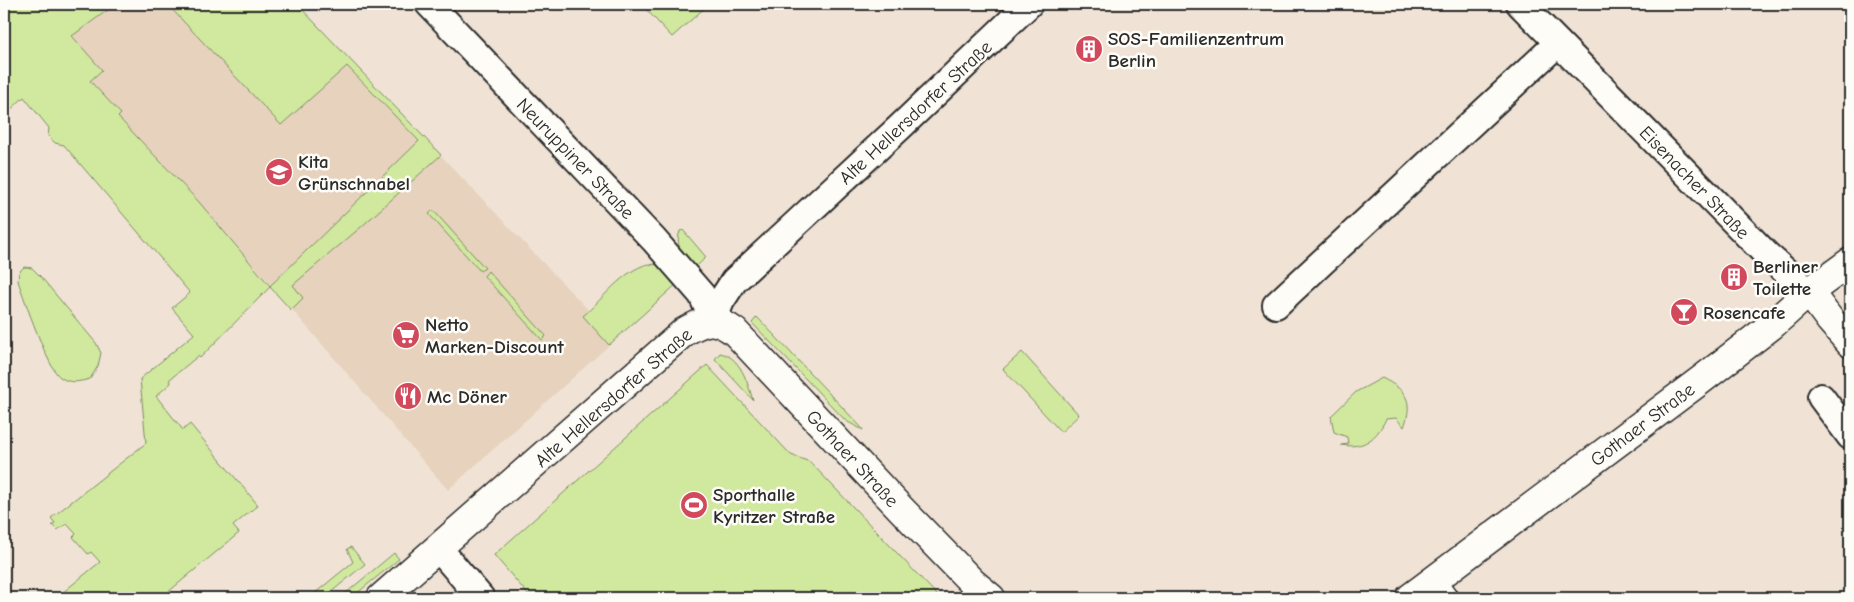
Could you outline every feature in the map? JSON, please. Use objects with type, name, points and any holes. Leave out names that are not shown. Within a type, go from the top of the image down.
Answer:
[{"type":"street","name":"Neuruppiner Straße","points":[[429,4],[654,240],[702,296],[713,321]]},
{"type":"street","name":"Alte Hellersdorfer Straße","points":[[381,598],[684,332],[698,324],[713,321],[721,300],[734,281],[900,128],[1029,4]]},
{"type":"street","name":"Eisenacher Straße","points":[[1520,4],[1767,255],[1809,292],[1850,343]]},
{"type":"street","points":[[1276,305],[1558,42]]},
{"type":"street","name":"Gothaer Straße","points":[[1410,598],[1438,590],[1771,326],[1809,292],[1850,262]]},
{"type":"street","name":"Gothaer Straße","points":[[713,321],[724,324],[735,332],[902,510],[973,583],[991,598]]},
{"type":"street","points":[[1821,397],[1850,436]]},
{"type":"street","points":[[439,549],[481,598]]},
{"type":"shaded area","points":[[116,4],[287,4],[419,141],[424,138],[616,339],[448,490],[199,202],[118,117],[121,114],[89,81],[102,70],[72,36]]},
{"type":"green space","points":[[4,4],[116,4],[72,36],[102,70],[90,81],[121,114],[118,117],[199,202],[270,286],[419,141],[347,66],[281,125],[167,4],[297,4],[441,155],[293,285],[303,298],[291,310],[270,287],[200,358],[198,356],[169,380],[171,383],[156,396],[183,430],[190,424],[258,505],[233,526],[239,533],[161,598],[56,598],[100,562],[91,552],[88,554],[73,537],[76,534],[67,524],[57,530],[52,525],[55,523],[51,518],[146,443],[140,379],[194,334],[172,308],[190,293],[64,145],[55,143],[48,136],[49,128],[24,97],[4,116]]},
{"type":"green space","points":[[641,4],[709,4],[672,37]]},
{"type":"green space","points":[[433,210],[485,268],[480,271],[429,214]]},
{"type":"green space","points":[[683,230],[706,257],[696,267],[682,251],[678,242],[680,231]]},
{"type":"green space","points":[[648,264],[658,265],[679,282],[609,345],[583,316],[621,279]]},
{"type":"green space","points":[[24,267],[32,268],[41,277],[96,343],[101,353],[98,366],[90,379],[71,382],[64,379],[55,371],[49,361],[18,281],[19,272]]},
{"type":"green space","points":[[488,271],[546,336],[542,340],[484,276]]},
{"type":"green space","points":[[757,317],[863,430],[846,421],[752,323]]},
{"type":"green space","points":[[1022,352],[1079,415],[1061,432],[1003,369]]},
{"type":"green space","points":[[720,353],[727,355],[738,365],[753,400],[715,359]]},
{"type":"green space","name":"Sporthalle Kyritzer Straße","points":[[707,365],[791,455],[810,462],[940,598],[531,598],[494,555]]},
{"type":"green space","points":[[1382,378],[1397,387],[1406,397],[1408,410],[1404,427],[1396,418],[1386,419],[1378,432],[1363,444],[1341,445],[1348,444],[1347,437],[1334,432],[1331,416],[1356,392]]},
{"type":"green space","points":[[351,547],[365,564],[324,598],[309,598],[353,562],[347,549]]},
{"type":"green space","points":[[394,553],[399,559],[351,598],[340,598]]},
{"type":"place","name":"SOS-Familienzentrum Berlin","points":[[1089,49]]},
{"type":"place","name":"Kita Grünschnabel","points":[[279,172]]},
{"type":"place","name":"Berliner Toilette","points":[[1734,277]]},
{"type":"place","name":"Rosencafe","points":[[1684,312]]},
{"type":"place","name":"Netto Marken-Discount","points":[[406,335]]},
{"type":"place","name":"Mc Döner","points":[[408,396]]},
{"type":"place","name":"Sporthalle Kyritzer Straße","points":[[694,505]]}]
